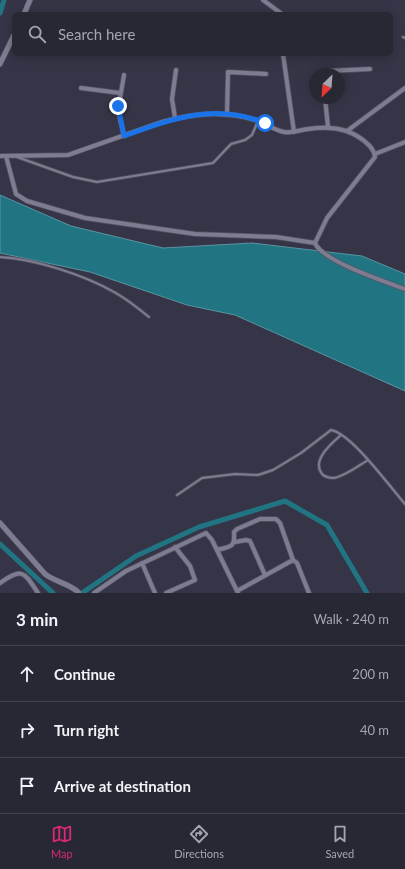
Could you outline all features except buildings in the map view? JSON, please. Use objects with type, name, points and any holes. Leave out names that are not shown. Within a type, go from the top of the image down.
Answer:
[{"type":"street","points":[[25,12],[30,0]]},
{"type":"street","points":[[263,0],[279,12]]},
{"type":"street","points":[[0,64],[12,39]]},
{"type":"street","points":[[283,56],[294,132]]},
{"type":"street","points":[[345,70],[370,69]]},
{"type":"street","points":[[175,118],[172,99],[176,70]]},
{"type":"street","points":[[227,113],[228,72],[266,74]]},
{"type":"street","points":[[124,75],[118,110],[124,136]]},
{"type":"street","points":[[81,88],[120,93]]},
{"type":"street","points":[[347,131],[405,88]]},
{"type":"street","points":[[326,104],[328,127]]},
{"type":"street","points":[[0,156],[16,157],[68,155],[175,118],[227,113],[258,120],[277,130],[294,132],[328,127],[347,131],[362,140],[374,154],[374,160],[327,218],[315,243]]},
{"type":"street","points":[[374,154],[405,142]]},
{"type":"street","points":[[6,156],[16,194],[28,201],[71,215],[188,233],[276,238],[315,243],[325,254],[341,263],[405,289]]},
{"type":"street","points":[[235,542],[234,532],[237,529],[260,519],[276,520],[280,523],[293,560],[297,563],[309,593]]},
{"type":"street","points":[[0,523],[45,574],[52,580],[79,593]]},
{"type":"street","points":[[94,593],[126,571],[206,533],[209,535],[238,592],[265,574],[293,560]]},
{"type":"street","points":[[217,550],[231,546],[235,542],[246,540],[250,541],[265,574]]},
{"type":"street","points":[[166,593],[195,580],[190,566],[175,547]]},
{"type":"street","points":[[142,563],[155,593]]},
{"type":"street","points":[[0,583],[15,573],[21,573],[37,592]]},
{"type":"lane","points":[[16,157],[65,175],[97,182],[213,163],[231,144],[245,140],[252,135],[258,120]]},
{"type":"lane","points":[[0,257],[17,258],[64,271],[112,291],[149,317]]},
{"type":"lane","points":[[177,495],[202,478],[266,472],[301,454],[328,431],[336,431],[368,460],[405,504]]},
{"type":"lane","points":[[341,435],[322,456],[319,466],[323,474],[329,477],[338,476],[368,460]]},
{"type":"water","points":[[0,195],[71,226],[163,248],[252,243],[362,256],[405,274],[405,391],[235,315],[187,305],[90,272],[0,253]]},
{"type":"waterway","points":[[0,13],[4,0]]},
{"type":"waterway","points":[[82,593],[136,556],[199,527],[285,501],[327,525],[367,593]]},
{"type":"waterway","points":[[0,544],[53,593]]},
{"type":"route","points":[[118,106],[124,136],[175,118],[216,113],[236,114],[265,123]]}]
